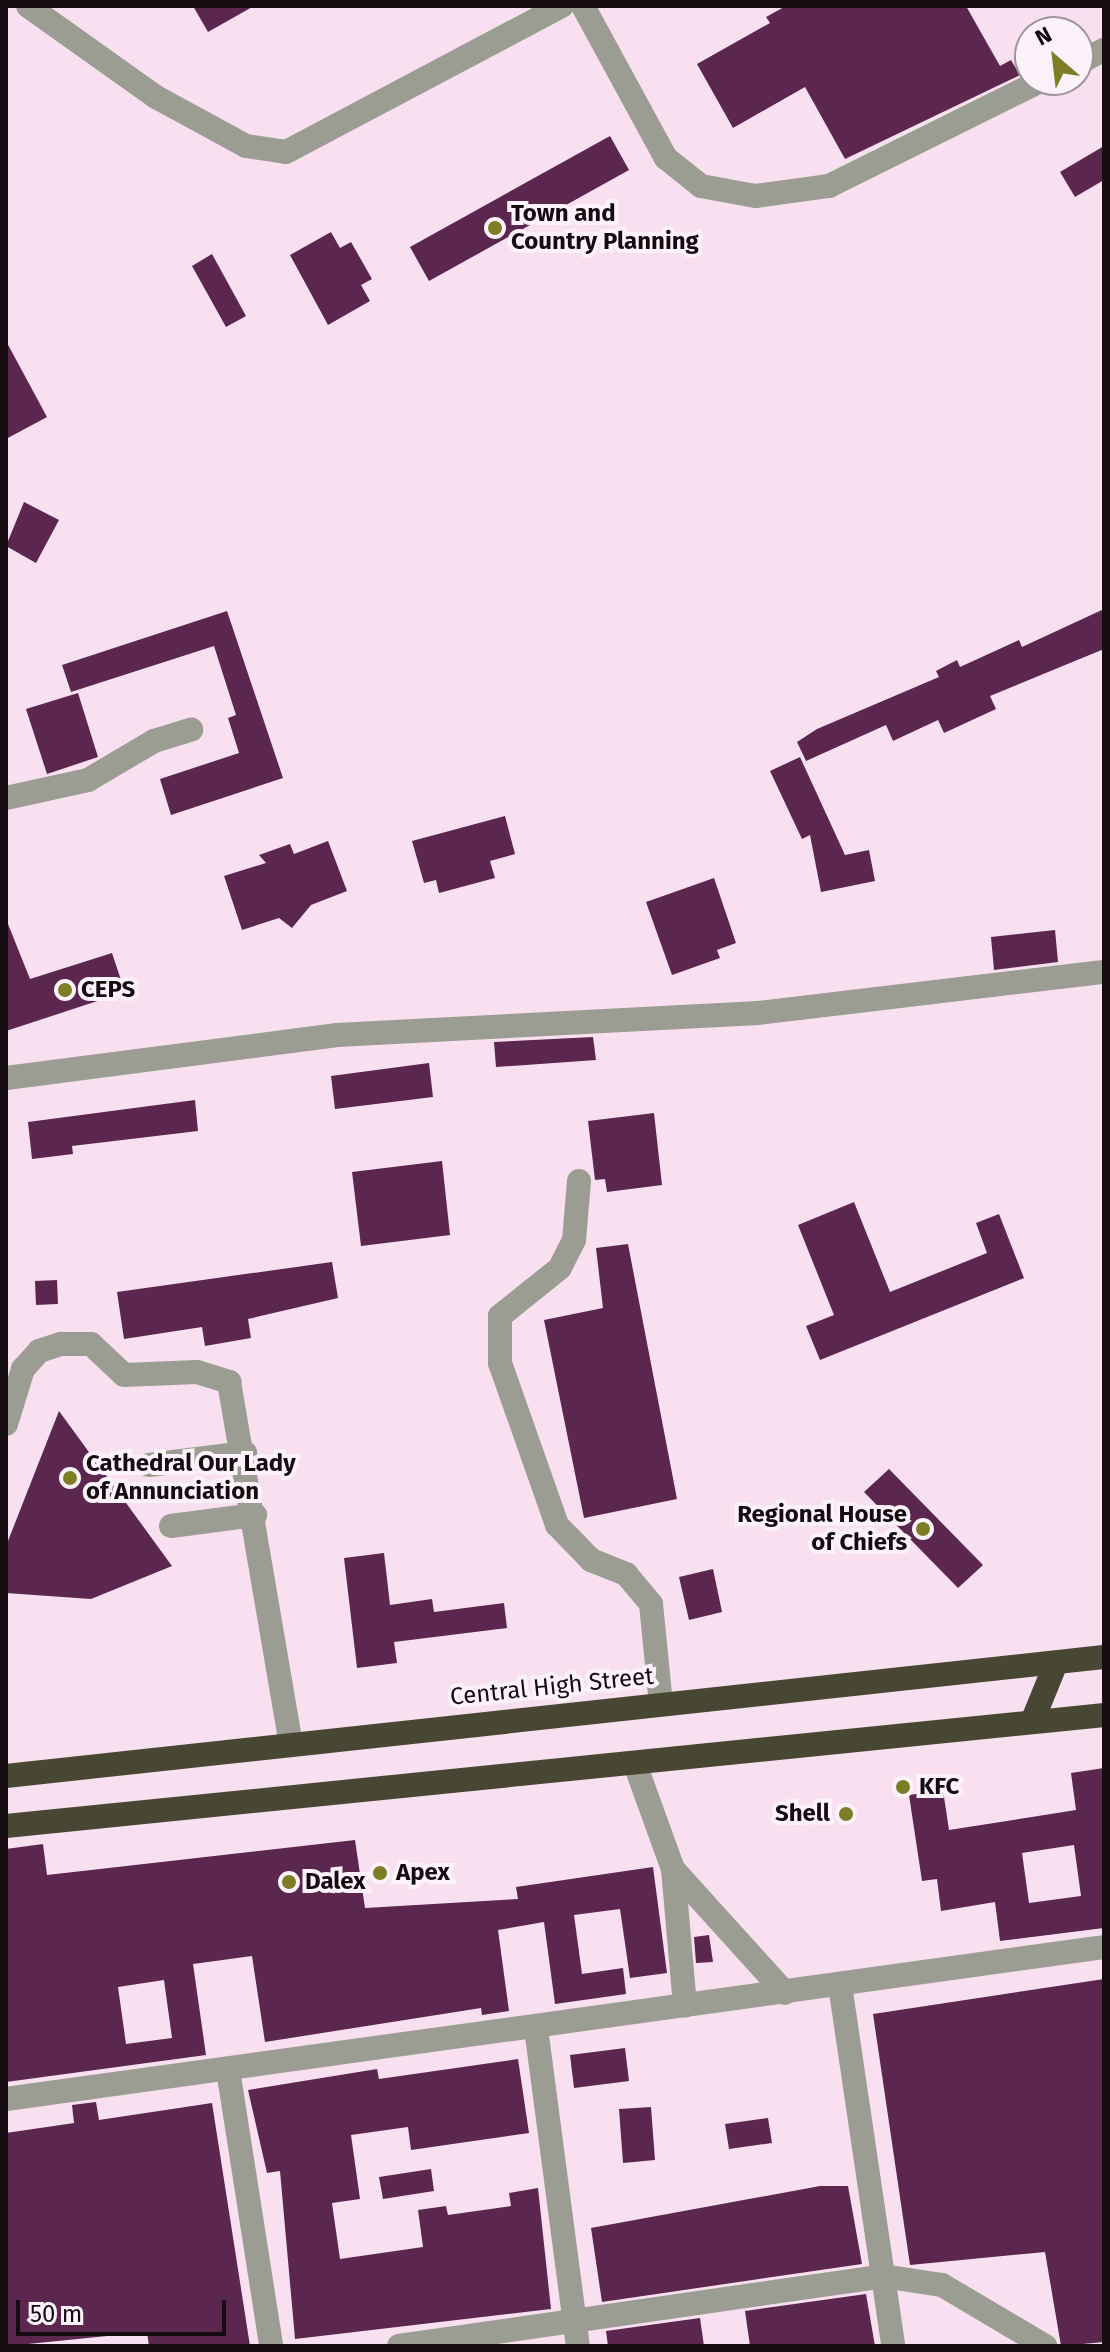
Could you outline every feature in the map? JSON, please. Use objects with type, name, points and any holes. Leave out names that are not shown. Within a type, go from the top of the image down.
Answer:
[{"type":"highway","name":"Central High Street","points":[[6,1776],[1104,1657]]},
{"type":"highway","points":[[1032,1722],[1056,1663]]},
{"type":"highway","points":[[6,1826],[1104,1715]]},
{"type":"street","points":[[28,6],[156,97],[246,146],[286,152],[562,6]]},
{"type":"street","points":[[583,6],[666,158],[701,186],[755,196],[829,186],[1014,94]]},
{"type":"street","points":[[6,798],[88,780],[154,741],[191,730]]},
{"type":"street","points":[[6,1078],[337,1035],[758,1013],[1104,972]]},
{"type":"street","points":[[579,1181],[574,1240],[560,1268],[500,1316],[500,1363],[557,1525],[591,1560],[626,1574],[651,1604],[661,1704]]},
{"type":"street","points":[[6,1424],[23,1369],[39,1351],[91,1344],[124,1375],[220,1374],[234,1393],[291,1743]]},
{"type":"street","points":[[149,1465],[245,1453]]},
{"type":"street","points":[[171,1526],[255,1515]]},
{"type":"street","points":[[635,1764],[673,1869],[685,2005]]},
{"type":"street","points":[[673,1869],[785,1993]]},
{"type":"street","points":[[6,2099],[1104,1947]]},
{"type":"street","points":[[840,1985],[893,2346]]},
{"type":"street","points":[[536,2028],[576,2334]]},
{"type":"street","points":[[228,2070],[271,2346]]},
{"type":"street","points":[[399,2346],[576,2334],[883,2276],[942,2285],[1045,2346]]},
{"type":"building","points":[[193,6],[254,6],[208,32]]},
{"type":"building","points":[[786,6],[966,6],[1000,66],[1011,60],[1014,78],[845,159],[805,87],[733,128],[697,64],[770,23],[766,17]]},
{"type":"building","points":[[610,136],[629,170],[429,281],[410,247]]},
{"type":"building","points":[[1104,146],[1104,180],[1075,197],[1060,172]]},
{"type":"building","points":[[331,232],[340,248],[351,242],[372,279],[361,285],[370,301],[328,325],[290,255]]},
{"type":"building","points":[[212,254],[246,316],[226,327],[192,266]]},
{"type":"building","points":[[6,341],[47,417],[6,439]]},
{"type":"building","points":[[24,502],[59,520],[36,563],[6,546]]},
{"type":"building","points":[[1104,609],[1104,649],[990,696],[996,709],[944,733],[938,720],[893,741],[886,725],[806,761],[797,742],[817,729],[939,677],[936,671],[957,660],[960,667],[1019,640],[1022,647]]},
{"type":"building","points":[[227,611],[283,778],[171,815],[160,779],[239,753],[228,718],[236,715],[214,646],[71,692],[62,665]]},
{"type":"building","points":[[78,693],[98,757],[47,774],[26,709]]},
{"type":"building","points":[[800,757],[845,855],[869,850],[875,881],[821,892],[810,835],[802,839],[770,771]]},
{"type":"building","points":[[505,816],[515,854],[490,861],[495,878],[439,893],[436,880],[424,883],[412,841]]},
{"type":"building","points":[[328,841],[347,891],[311,905],[292,928],[279,918],[242,930],[224,876],[266,863],[259,855],[290,844],[294,854]]},
{"type":"building","points":[[714,878],[736,943],[717,950],[720,958],[672,975],[646,902]]},
{"type":"building","name":"CEPS","points":[[6,919],[30,979],[112,953],[125,992],[6,1031]]},
{"type":"building","points":[[1055,930],[1058,962],[994,970],[991,937]]},
{"type":"building","points":[[593,1037],[596,1060],[496,1067],[494,1042]]},
{"type":"building","points":[[429,1063],[433,1097],[335,1109],[331,1076]]},
{"type":"building","points":[[195,1100],[198,1131],[72,1146],[73,1154],[32,1159],[28,1122]]},
{"type":"building","points":[[654,1113],[662,1185],[607,1192],[605,1179],[595,1180],[588,1121]]},
{"type":"building","points":[[442,1161],[450,1235],[361,1246],[352,1172]]},
{"type":"building","points":[[854,1202],[890,1292],[987,1253],[976,1223],[999,1214],[1024,1278],[820,1360],[806,1326],[834,1315],[798,1225]]},
{"type":"building","points":[[628,1244],[677,1499],[584,1518],[544,1320],[603,1308],[596,1248]]},
{"type":"building","points":[[332,1262],[338,1298],[248,1319],[251,1338],[205,1346],[202,1327],[124,1339],[117,1292]]},
{"type":"building","points":[[57,1280],[58,1304],[36,1305],[35,1281]]},
{"type":"building","name":"Cathedral Our Lady of Annunciation","points":[[59,1411],[172,1566],[91,1599],[6,1593],[6,1546]]},
{"type":"building","name":"Regional House of Chiefs","points":[[889,1469],[983,1565],[958,1588],[864,1492]]},
{"type":"building","points":[[384,1553],[390,1605],[432,1599],[434,1612],[504,1603],[507,1628],[394,1642],[397,1663],[357,1668],[344,1558]]},
{"type":"building","points":[[713,1569],[722,1612],[689,1620],[679,1577]]},
{"type":"building","points":[[1104,1768],[1104,1928],[1000,1941],[995,1902],[941,1911],[937,1879],[922,1881],[909,1795],[943,1790],[949,1830],[1076,1810],[1071,1773]],"holes":[[[1074,1845],[1081,1896],[1029,1903],[1022,1853]]]},
{"type":"building","points":[[355,1840],[365,1908],[518,1899],[516,1887],[653,1867],[667,1973],[630,1978],[620,1909],[574,1915],[582,1974],[623,1968],[626,1994],[555,2004],[544,1922],[498,1930],[509,2011],[482,2015],[481,2008],[265,2042],[252,1956],[193,1964],[206,2055],[6,2082],[6,1849],[43,1844],[47,1875]],"holes":[[[164,1980],[172,2038],[126,2044],[118,1987]]]},
{"type":"building","points":[[709,1935],[713,1962],[696,1963],[694,1937]]},
{"type":"building","points":[[1104,1979],[1104,2342],[1061,2346],[1045,2252],[910,2265],[873,2014]]},
{"type":"building","points":[[625,2048],[629,2081],[574,2088],[570,2055]]},
{"type":"building","points":[[518,2059],[529,2133],[411,2150],[408,2127],[351,2135],[360,2199],[332,2203],[340,2259],[423,2247],[418,2210],[446,2206],[448,2215],[511,2206],[509,2193],[538,2188],[551,2309],[295,2339],[280,2171],[267,2173],[248,2090],[377,2069],[379,2079]]},
{"type":"building","points":[[96,2102],[99,2120],[212,2103],[250,2346],[149,2346],[147,2332],[8,2346],[6,2133],[74,2123],[72,2105]]},
{"type":"building","points":[[651,2107],[655,2160],[623,2163],[619,2109]]},
{"type":"building","points":[[768,2118],[772,2143],[729,2149],[725,2124]]},
{"type":"building","points":[[431,2169],[434,2191],[383,2199],[379,2177]]},
{"type":"building","points":[[820,2186],[848,2186],[862,2264],[602,2302],[591,2228]]},
{"type":"building","points":[[866,2294],[875,2346],[750,2346],[745,2311]]},
{"type":"building","points":[[700,2318],[704,2346],[608,2346],[606,2331]]},
{"type":"place","name":"Town and Country Planning","points":[[495,228]]},
{"type":"place","name":"CEPS","points":[[65,990]]},
{"type":"place","name":"Cathedral Our Lady of Annunciation","points":[[70,1478]]},
{"type":"place","name":"Regional House of Chiefs","points":[[923,1529]]},
{"type":"place","name":"KFC","points":[[903,1787]]},
{"type":"place","name":"Shell","points":[[846,1814]]},
{"type":"place","name":"Apex","points":[[380,1873]]},
{"type":"place","name":"Dalex","points":[[289,1882]]}]
